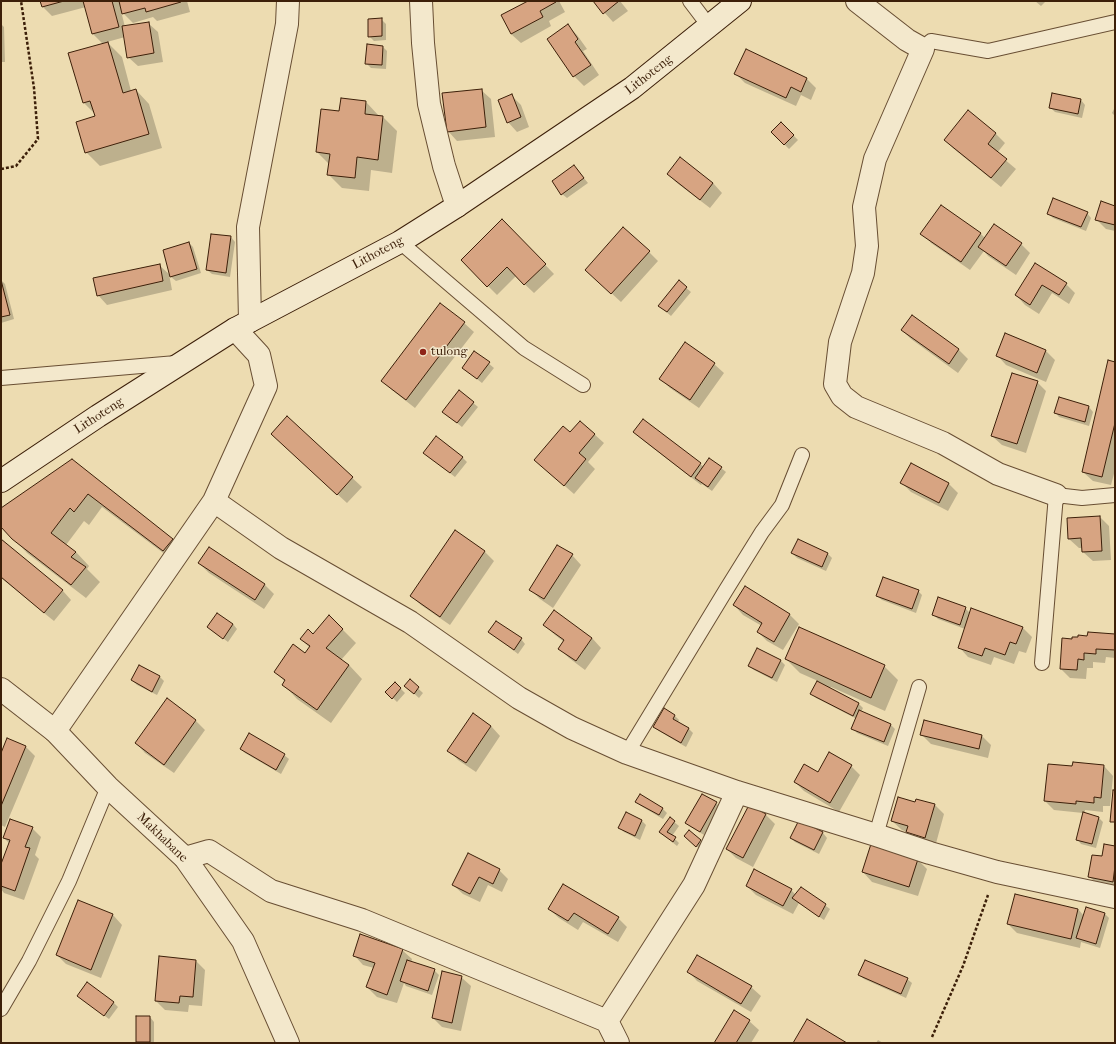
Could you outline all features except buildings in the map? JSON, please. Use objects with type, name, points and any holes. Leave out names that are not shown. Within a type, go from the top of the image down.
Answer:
[{"type":"street","points":[[55,731],[214,500],[266,386],[259,355],[242,325],[248,227],[287,24],[288,1]]},
{"type":"street","points":[[421,1],[429,104],[444,166],[457,206]]},
{"type":"street","name":"Lithoteng","points":[[1,481],[181,363],[242,325],[400,242],[457,206],[632,88],[740,1]]},
{"type":"street","points":[[857,1],[907,40],[923,49],[875,159],[864,207],[867,246],[864,266],[840,342],[835,384],[842,396],[856,407],[942,443],[998,474],[1056,495]]},
{"type":"street","points":[[214,500],[281,548],[410,622],[519,698],[572,728],[627,754],[737,792],[930,853],[996,872],[1115,897]]},
{"type":"street","name":"Makhabane","points":[[1,689],[55,731],[108,787],[185,858],[243,940],[288,1043]]},
{"type":"street","points":[[607,1021],[694,885],[737,792]]},
{"type":"street","points":[[185,858],[209,851],[271,891],[362,920],[607,1021],[618,1043]]},
{"type":"lane","points":[[690,1],[709,26]]},
{"type":"lane","points":[[923,49],[931,41],[988,51],[1115,22]]},
{"type":"lane","points":[[400,242],[524,348],[583,385]]},
{"type":"lane","points":[[1,378],[181,363]]},
{"type":"lane","points":[[627,754],[762,532],[782,505],[802,455]]},
{"type":"lane","points":[[1042,663],[1056,495],[1082,498],[1115,495]]},
{"type":"lane","points":[[876,835],[919,687]]},
{"type":"lane","points":[[1,1009],[29,961],[69,880],[108,787]]},
{"type":"path","points":[[1,168],[16,166],[38,139],[34,88],[21,1]]},
{"type":"path","points":[[932,1037],[962,966],[996,872]]},
{"type":"place","name":"tulong","points":[[423,352]]}]
